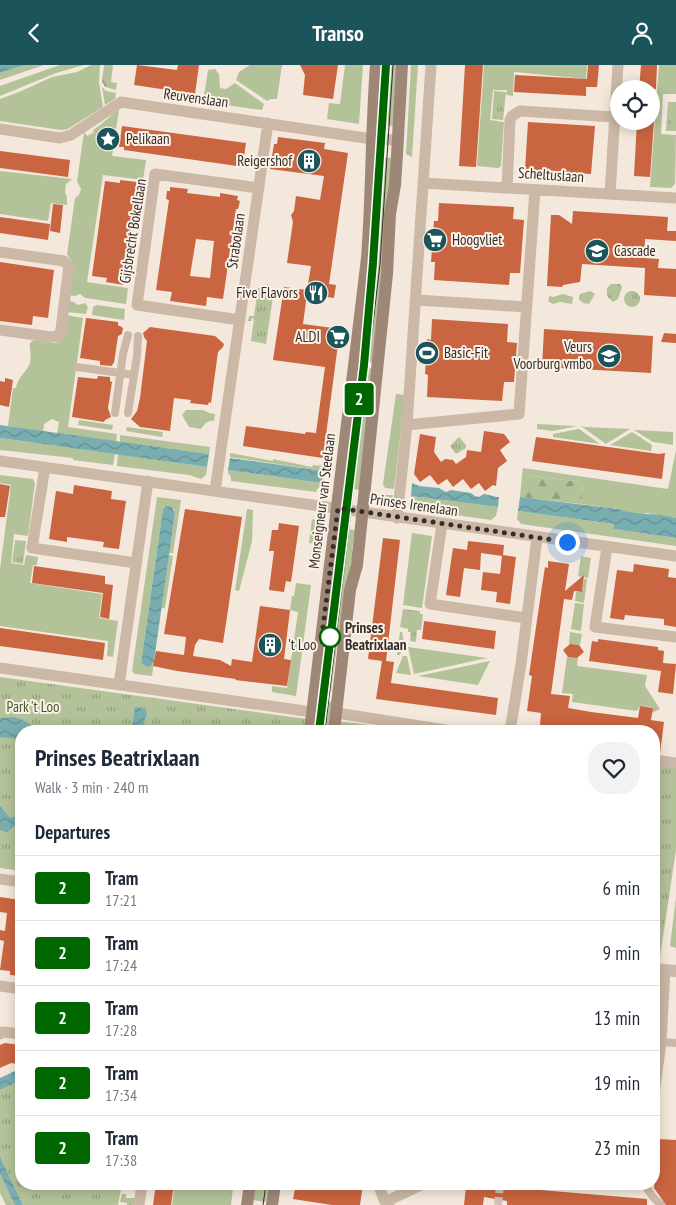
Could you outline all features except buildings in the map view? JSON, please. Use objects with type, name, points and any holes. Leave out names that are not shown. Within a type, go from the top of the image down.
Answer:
[{"type":"main road","name":"Monseigneur van Steelaan","points":[[311,725],[367,258],[371,205],[376,65]]},
{"type":"main road","points":[[335,725],[350,590],[357,565],[378,366],[387,274],[390,214],[395,185],[402,65]]},
{"type":"main road","points":[[247,1205],[249,1190]]},
{"type":"main road","points":[[272,1205],[274,1190]]},
{"type":"street","points":[[397,518],[408,425],[431,65]]},
{"type":"street","points":[[617,80],[618,65]]},
{"type":"street","name":"Reuvenslaan","points":[[0,129],[60,138],[70,135],[121,102],[372,139],[398,140]]},
{"type":"street","points":[[507,188],[510,120],[516,113],[520,111],[610,117]]},
{"type":"street","name":"Strabolaan","points":[[215,491],[268,123]]},
{"type":"street","points":[[610,194],[613,130]]},
{"type":"street","name":"Gijsbrecht Bokellaan","points":[[240,320],[137,305],[155,174],[259,188]]},
{"type":"street","name":"Scheltuslaan","points":[[423,183],[676,198]]},
{"type":"street","points":[[408,425],[519,414],[535,189]]},
{"type":"street","points":[[0,252],[64,261],[69,266],[59,336],[51,337],[0,330]]},
{"type":"street","points":[[417,300],[527,307]]},
{"type":"street","points":[[128,335],[123,354],[115,412],[126,413],[137,356],[138,336]]},
{"type":"street","points":[[123,354],[137,356]]},
{"type":"street","points":[[77,367],[134,375]]},
{"type":"street","points":[[117,392],[131,394]]},
{"type":"street","name":"Prinses Irenelaan","points":[[0,461],[537,538],[676,556]]},
{"type":"street","points":[[45,467],[32,548],[136,563]]},
{"type":"street","points":[[119,685],[148,481]]},
{"type":"street","points":[[442,524],[430,604],[526,617]]},
{"type":"street","points":[[511,725],[521,664],[537,538]]},
{"type":"street","points":[[606,547],[595,627],[676,637]]},
{"type":"street","points":[[0,668],[312,712]]},
{"type":"street","points":[[337,713],[414,725]]},
{"type":"street","points":[[660,761],[676,763]]},
{"type":"street","points":[[0,879],[15,881]]},
{"type":"street","points":[[660,1049],[665,970]]},
{"type":"street","points":[[0,985],[15,988]]},
{"type":"street","points":[[0,1034],[15,1034]]},
{"type":"street","points":[[661,1042],[676,1043]]},
{"type":"street","points":[[139,1205],[141,1190]]},
{"type":"street","points":[[380,1190],[386,1204],[412,1190]]},
{"type":"street","points":[[648,1190],[661,1205]]},
{"type":"green space","points":[[25,65],[44,65],[0,80],[0,73]]},
{"type":"green space","points":[[60,65],[84,65],[56,73],[0,96],[0,86]]},
{"type":"green space","points":[[91,65],[100,65],[99,82],[103,107],[68,129],[61,130],[0,121],[0,99],[52,77],[77,72]]},
{"type":"green space","points":[[104,65],[113,65],[111,82],[117,83],[116,90],[105,87],[102,81]]},
{"type":"green space","points":[[250,65],[282,65],[277,99],[267,101],[236,80],[239,72]]},
{"type":"green space","points":[[345,65],[363,65],[359,124],[327,119],[329,103],[340,104]]},
{"type":"green space","points":[[379,65],[399,65],[395,126],[376,125]]},
{"type":"green space","points":[[411,65],[418,65],[412,157],[406,154]]},
{"type":"green space","points":[[484,65],[587,65],[586,79],[514,72],[513,96],[506,95],[507,90],[493,90],[490,120],[504,122],[501,166],[498,168],[477,166]]},
{"type":"green space","points":[[659,65],[676,65],[676,94],[663,94],[661,134],[676,135],[675,184],[671,188],[650,187],[654,130],[660,130],[660,80],[658,80]]},
{"type":"green space","points":[[215,69],[219,74],[220,88],[226,89],[235,83],[264,104],[262,110],[203,102],[208,70]]},
{"type":"green space","points":[[102,87],[106,91],[116,93],[115,99],[105,105]]},
{"type":"green space","points":[[494,91],[506,92],[503,120],[492,119]]},
{"type":"green space","points":[[668,102],[676,102],[676,131],[666,131]]},
{"type":"green space","points":[[119,110],[112,156],[146,160],[143,180],[103,175],[87,282],[128,288],[126,304],[85,298],[80,294],[75,296],[69,295],[73,263],[67,254],[75,198],[79,195],[81,189],[77,181],[84,132],[87,136],[94,132],[93,130]]},
{"type":"green space","points":[[374,157],[394,158],[375,363],[359,361]]},
{"type":"green space","points":[[0,171],[72,179],[66,184],[67,205],[51,203],[48,221],[0,214]]},
{"type":"green space","points":[[267,284],[270,285],[270,289],[274,290],[266,344],[251,341],[254,319],[252,318],[251,321],[248,321],[249,316],[254,316],[258,288],[266,289]]},
{"type":"green space","points":[[611,284],[620,284],[622,287],[618,299],[613,302],[607,296],[607,288]]},
{"type":"green space","points":[[590,291],[595,294],[589,304],[583,303],[579,299],[580,294]]},
{"type":"green space","points":[[629,291],[635,291],[640,296],[638,305],[629,307],[624,302],[624,296]]},
{"type":"green space","points":[[563,294],[573,297],[572,304],[560,302],[553,304],[548,301],[550,296]]},
{"type":"green space","points":[[68,301],[78,305],[85,303],[88,307],[86,314],[66,312]]},
{"type":"green space","points":[[97,305],[125,309],[124,320],[92,315],[93,307]]},
{"type":"green space","points":[[66,315],[83,318],[68,427],[117,434],[116,442],[57,434],[59,422],[52,419],[44,424],[43,432],[8,426],[13,388],[16,388],[18,380],[30,363],[30,343],[34,340],[55,343],[60,341]]},
{"type":"green space","points":[[358,367],[375,369],[360,490],[343,488]]},
{"type":"green space","points":[[396,394],[405,395],[394,489],[385,488],[383,484]]},
{"type":"green space","points":[[186,410],[203,410],[215,414],[214,421],[208,422],[201,429],[189,427],[182,415]]},
{"type":"green space","points":[[79,420],[113,425],[112,430],[78,425]]},
{"type":"green space","points":[[537,424],[577,426],[553,431],[537,429]]},
{"type":"green space","points":[[581,426],[585,427],[630,429],[606,444]]},
{"type":"green space","points":[[127,427],[163,432],[162,437],[126,431]]},
{"type":"green space","points":[[579,429],[600,444],[553,437],[553,434]]},
{"type":"green space","points":[[634,430],[673,432],[673,445],[653,442]]},
{"type":"green space","points":[[632,432],[652,445],[651,451],[610,445]]},
{"type":"green space","points":[[120,435],[210,447],[209,454],[120,442]]},
{"type":"green space","points":[[459,437],[466,445],[466,448],[456,454],[450,446]]},
{"type":"green space","points":[[0,438],[115,454],[113,465],[73,460],[73,458],[0,450]]},
{"type":"green space","points":[[676,450],[676,518],[647,513],[629,513],[618,509],[581,504],[583,482],[522,475],[523,468],[668,489]]},
{"type":"green space","points":[[230,453],[312,467],[313,465],[324,466],[324,471],[230,457]]},
{"type":"green space","points":[[118,454],[207,467],[206,475],[201,479],[189,475],[117,466]]},
{"type":"green space","points":[[228,470],[322,483],[322,486],[316,492],[231,481]]},
{"type":"green space","points":[[0,475],[33,479],[35,483],[28,536],[14,534],[11,563],[24,565],[26,555],[38,557],[37,565],[33,565],[30,583],[102,594],[99,618],[118,621],[113,657],[107,656],[108,641],[0,626],[0,569],[11,485],[0,483]]},
{"type":"green space","points":[[522,475],[583,482],[581,504],[520,497]]},
{"type":"green space","points":[[382,495],[393,495],[391,504],[380,508]]},
{"type":"green space","points":[[411,496],[498,507],[496,516],[491,520],[414,509],[410,504]]},
{"type":"green space","points":[[157,497],[181,500],[173,553],[169,553],[175,514],[174,509],[166,506],[163,509],[141,663],[151,666],[154,661],[152,676],[135,674],[132,671]]},
{"type":"green space","points":[[247,509],[253,510],[252,541],[239,591],[235,590]]},
{"type":"green space","points":[[518,511],[614,524],[614,529],[676,538],[676,546],[521,524],[517,519]]},
{"type":"green space","points":[[312,519],[318,521],[316,544],[309,543]]},
{"type":"green space","points":[[338,528],[355,530],[352,549],[354,559],[351,561],[331,692],[322,691],[329,635],[325,635]]},
{"type":"green space","points":[[412,533],[432,536],[422,608],[403,605]]},
{"type":"green space","points":[[15,540],[26,541],[23,564],[12,562]]},
{"type":"green space","points":[[169,555],[173,556],[165,608],[161,608]]},
{"type":"green space","points":[[581,556],[591,558],[588,578],[578,576]]},
{"type":"green space","points":[[584,579],[587,579],[584,603],[575,601],[576,592],[582,592]]},
{"type":"green space","points":[[296,583],[311,585],[296,696],[272,692],[272,686],[287,688],[298,612],[290,610]]},
{"type":"green space","points":[[575,603],[584,604],[581,631],[571,629]]},
{"type":"green space","points":[[403,609],[420,611],[420,614],[423,614],[421,630],[417,630],[416,642],[410,641],[411,632],[408,632],[408,629],[400,627]]},
{"type":"green space","points":[[400,632],[402,632],[404,644],[400,655],[397,655]]},
{"type":"green space","points":[[570,632],[582,634],[580,645],[569,644]]},
{"type":"green space","points":[[408,647],[487,658],[414,674]]},
{"type":"green space","points":[[403,656],[407,656],[411,675],[396,673]]},
{"type":"green space","points":[[567,657],[578,658],[577,666],[647,675],[645,686],[660,709],[652,713],[652,707],[640,706],[637,711],[572,702],[573,694],[562,693]]},
{"type":"green space","points":[[490,661],[478,685],[418,676]]},
{"type":"green space","name":"Park 't Loo","points":[[0,677],[299,718],[369,725],[15,725],[15,870],[0,868]]},
{"type":"green space","points":[[319,700],[332,702],[329,723],[316,721]]},
{"type":"green space","points":[[660,766],[676,767],[676,850],[660,957]]},
{"type":"green space","points":[[676,898],[676,948],[670,946]]},
{"type":"green space","points":[[15,1083],[15,1188],[0,1157],[0,1090]]},
{"type":"green space","points":[[0,1174],[15,1205],[6,1205],[0,1193]]},
{"type":"green space","points":[[16,1190],[121,1190],[118,1205],[23,1205]]},
{"type":"green space","points":[[174,1190],[233,1190],[231,1205],[172,1205]]},
{"type":"green space","points":[[255,1190],[268,1190],[266,1202],[253,1200]]},
{"type":"green space","points":[[122,1194],[126,1194],[126,1198],[135,1198],[134,1205],[120,1202]]},
{"type":"water","points":[[0,65],[25,65],[0,73]]},
{"type":"water","points":[[0,425],[209,454],[207,467],[0,438]]},
{"type":"water","points":[[230,458],[324,471],[322,483],[228,470]]},
{"type":"water","points":[[412,483],[419,486],[439,488],[446,492],[451,490],[471,493],[479,497],[484,494],[499,497],[498,507],[411,496]]},
{"type":"water","points":[[520,497],[676,518],[676,538],[614,529],[614,524],[518,511]]},
{"type":"water","points":[[166,506],[172,507],[175,513],[154,661],[151,666],[147,667],[141,663],[163,509]]},
{"type":"water","points":[[135,707],[146,709],[147,716],[144,725],[132,725]]},
{"type":"water","points":[[14,717],[31,725],[15,725],[15,738],[0,737],[0,718]]},
{"type":"water","points":[[0,806],[10,818],[15,816],[15,826],[7,832],[0,830]]},
{"type":"water","points":[[15,1071],[15,1083],[0,1090],[0,1078]]},
{"type":"water","points":[[0,1157],[23,1205],[15,1205],[0,1174]]},
{"type":"tunnel","points":[[498,1205],[499,1190]]},
{"type":"tram line","points":[[370,289],[385,65]]},
{"type":"tram line","name":"2","points":[[320,725],[364,365],[373,263],[386,65]]},
{"type":"tram line","points":[[326,725],[380,264],[393,65]]},
{"type":"tram line","points":[[263,1205],[265,1190]]},
{"type":"place","name":"Pelikaan","points":[[108,139]]},
{"type":"place","name":"Reigershof","points":[[309,161]]},
{"type":"place","name":"Hoogvliet","points":[[435,240]]},
{"type":"place","name":"Cascade","points":[[597,251]]},
{"type":"place","name":"Five Flavors","points":[[316,293]]},
{"type":"place","name":"ALDI","points":[[338,337]]},
{"type":"place","name":"Basic-Fit","points":[[427,353]]},
{"type":"place","name":"Veurs Voorburg vmbo","points":[[609,356]]},
{"type":"place","name":"Prinses Beatrixlaan","points":[[330,637]]},
{"type":"place","name":"'t Loo","points":[[270,645]]},
{"type":"route","points":[[330,637],[321,643],[338,508],[361,513],[567,542]]}]
